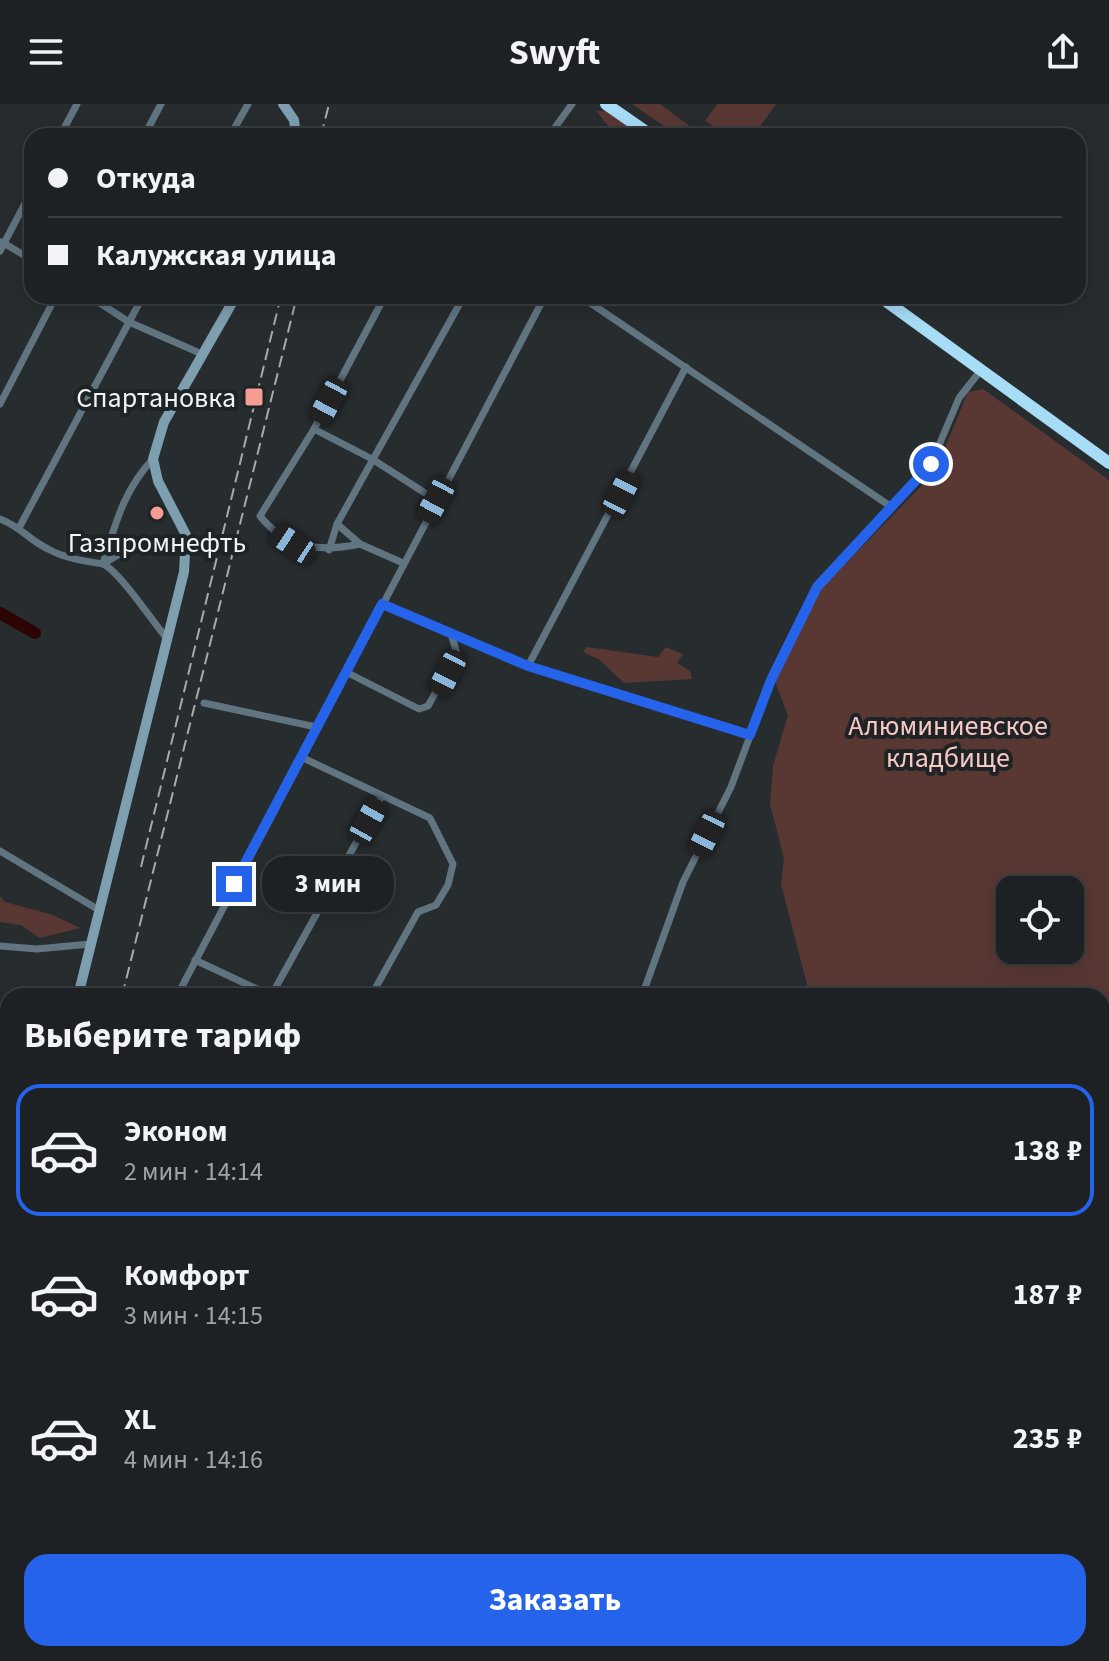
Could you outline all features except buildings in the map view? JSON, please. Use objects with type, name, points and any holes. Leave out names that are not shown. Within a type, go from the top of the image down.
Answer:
[{"type":"highway","points":[[606,104],[640,128]]},
{"type":"highway","points":[[890,304],[1109,463]]},
{"type":"street","points":[[64,128],[77,104]]},
{"type":"street","points":[[148,128],[161,104]]},
{"type":"street","points":[[234,128],[248,104]]},
{"type":"street","points":[[283,104],[294,120],[295,128]]},
{"type":"street","points":[[555,128],[572,104]]},
{"type":"street","points":[[24,204],[1,245],[24,256]]},
{"type":"street","points":[[0,404],[52,304]]},
{"type":"street","points":[[101,304],[129,322],[202,354]]},
{"type":"street","points":[[20,526],[139,304]]},
{"type":"street","points":[[103,564],[121,505],[137,475],[153,459],[164,422],[231,304]]},
{"type":"street","points":[[360,544],[329,550],[293,544],[271,530],[260,516],[314,429],[381,304]]},
{"type":"street","points":[[329,550],[337,524],[459,304]]},
{"type":"street","points":[[181,988],[541,304]]},
{"type":"street","points":[[592,304],[890,506]]},
{"type":"street","points":[[528,666],[686,367]]},
{"type":"street","points":[[645,988],[683,882],[731,787],[771,680],[817,587],[931,464],[959,398],[981,370]]},
{"type":"street","points":[[314,429],[372,459],[436,500]]},
{"type":"street","points":[[80,988],[184,572],[186,535],[158,481],[153,459]]},
{"type":"street","points":[[0,519],[20,526],[35,541],[58,554],[103,564],[118,574],[135,602],[168,640]]},
{"type":"street","points":[[337,524],[360,544],[403,563]]},
{"type":"street","points":[[103,564],[131,547],[185,549]]},
{"type":"street","points":[[382,604],[528,666],[750,735]]},
{"type":"street","points":[[346,672],[419,709],[428,706],[457,654],[451,633]]},
{"type":"street","points":[[204,703],[316,727]]},
{"type":"street","points":[[301,757],[430,818],[453,864],[448,885],[436,905],[418,912],[375,988]]},
{"type":"street","points":[[276,988],[382,796]]},
{"type":"street","points":[[0,851],[99,910]]},
{"type":"street","points":[[0,946],[37,949],[90,944]]},
{"type":"street","points":[[195,960],[255,988]]},
{"type":"green space","points":[[632,104],[660,104],[692,128],[666,128]]},
{"type":"green space","points":[[717,104],[776,104],[759,128],[715,128],[705,121]]},
{"type":"green space","points":[[597,111],[609,111],[631,128],[612,128]]},
{"type":"green space","name":"Алюминиевское кладбище","points":[[983,389],[1109,480],[1109,988],[808,988],[781,884],[784,858],[770,804],[773,766],[788,715],[775,682],[815,595],[935,472],[968,392]]},
{"type":"green space","points":[[587,647],[658,657],[666,647],[683,654],[677,663],[690,671],[692,679],[624,683],[600,660],[583,652]]},
{"type":"green space","points":[[0,896],[5,902],[53,915],[80,928],[40,938],[21,925],[0,922]]},
{"type":"waterway","points":[[0,613],[35,633]]},
{"type":"railway","points":[[323,128],[329,104]]},
{"type":"railway","points":[[141,867],[279,304]]},
{"type":"railway","points":[[124,988],[295,304]]},
{"type":"place","name":"Спартановка","points":[[254,397]]},
{"type":"place","name":"Газпромнефть","points":[[157,513]]},
{"type":"route","points":[[234,884],[382,604],[528,666],[750,735],[771,680],[817,587],[931,464]]}]
